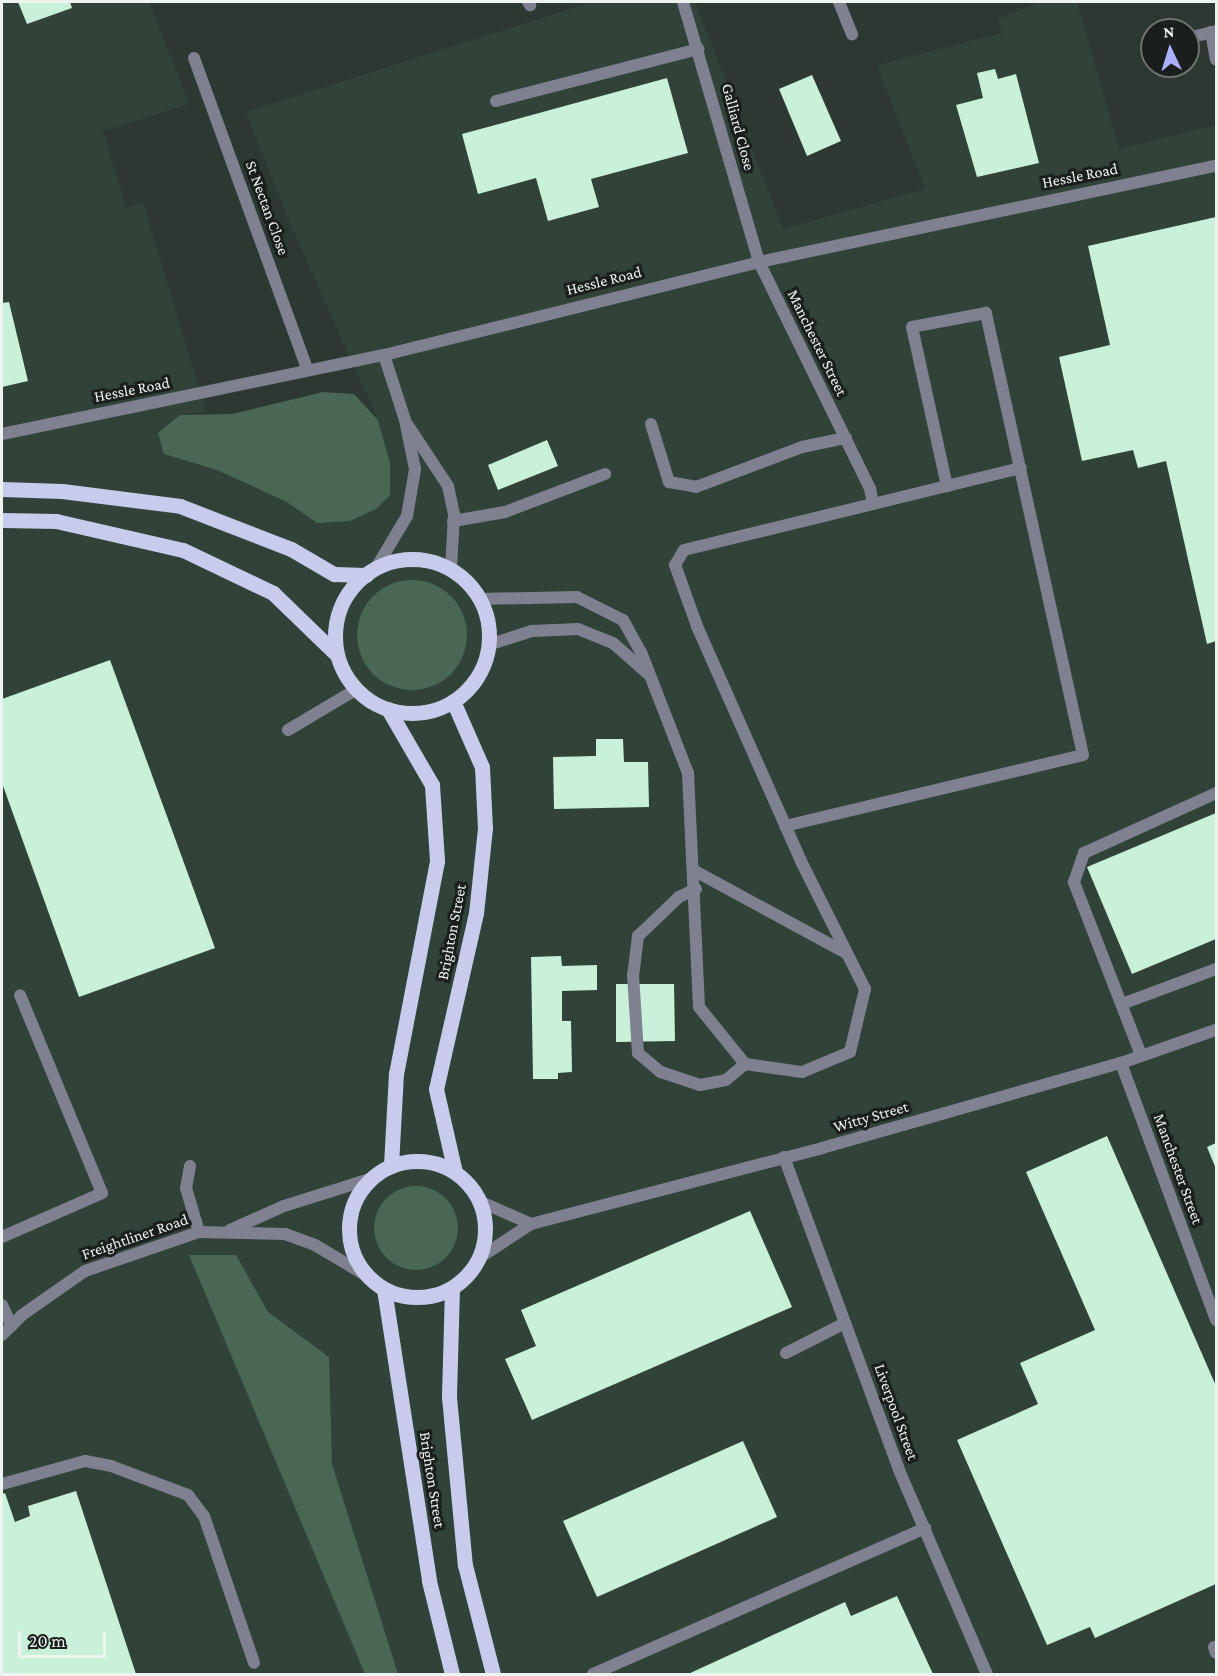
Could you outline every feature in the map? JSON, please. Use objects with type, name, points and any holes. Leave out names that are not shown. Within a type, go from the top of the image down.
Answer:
[{"type":"main road","points":[[2,489],[62,491],[180,506],[291,549],[334,574],[371,572]]},
{"type":"main road","points":[[2,520],[56,521],[183,550],[273,592],[337,655]]},
{"type":"main road","points":[[401,560],[418,560],[451,569],[479,599],[488,621],[488,645],[482,667],[470,686],[453,701],[432,710],[410,713],[387,709],[357,689],[347,679],[337,655],[334,630],[341,604],[355,583],[371,572],[401,560]]},
{"type":"main road","name":"Brighton Street","points":[[453,701],[482,767],[485,828],[476,914],[436,1089],[455,1172]]},
{"type":"main road","name":"Brighton Street","points":[[387,709],[432,784],[437,861],[396,1073],[391,1166]]},
{"type":"main road","points":[[413,1161],[435,1163],[455,1172],[480,1201],[485,1238],[479,1258],[468,1275],[452,1288],[430,1296],[406,1297],[384,1289],[367,1276],[355,1259],[349,1238],[349,1217],[357,1197],[370,1179],[391,1166],[413,1161]]},
{"type":"main road","name":"Brighton Street","points":[[452,1288],[449,1397],[465,1565],[493,1674]]},
{"type":"main road","name":"Brighton Street","points":[[384,1289],[429,1581],[452,1674]]},
{"type":"street","name":"Galliard Close","points":[[683,2],[759,262]]},
{"type":"street","points":[[839,2],[852,34]]},
{"type":"street","points":[[1214,32],[1216,60]]},
{"type":"street","points":[[496,101],[698,49]]},
{"type":"street","name":"St Nectan Close","points":[[194,58],[307,369]]},
{"type":"street","name":"Hessle Road","points":[[2,434],[307,369],[384,355],[759,262],[1216,166]]},
{"type":"street","name":"Manchester Street","points":[[759,262],[846,438],[870,489],[873,504]]},
{"type":"street","points":[[785,826],[1083,755],[986,313],[912,327],[947,486]]},
{"type":"street","points":[[371,572],[407,516],[415,469],[405,420],[384,355]]},
{"type":"street","points":[[405,420],[448,486],[453,521],[451,569]]},
{"type":"street","points":[[651,424],[669,482],[696,487],[802,447],[846,438]]},
{"type":"street","points":[[479,599],[577,597],[623,620],[648,673],[688,773],[696,889],[699,1007],[745,1064],[802,1072],[850,1052],[865,989],[785,826],[697,626],[675,565],[684,550],[1021,468]]},
{"type":"street","points":[[453,521],[505,512],[605,474]]},
{"type":"street","points":[[488,645],[532,631],[578,629],[613,643],[648,673]]},
{"type":"street","points":[[288,730],[357,689]]},
{"type":"street","points":[[1141,1055],[1074,882],[1084,853],[1216,793]]},
{"type":"street","points":[[695,871],[846,953]]},
{"type":"street","points":[[696,889],[679,897],[638,936],[633,974],[638,1053],[661,1072],[700,1085],[726,1080],[745,1064]]},
{"type":"street","points":[[1122,1004],[1216,969]]},
{"type":"street","points":[[2,1238],[102,1193],[20,995]]},
{"type":"street","name":"Witty Street","points":[[479,1258],[531,1224],[784,1157],[1121,1063],[1216,1030]]},
{"type":"street","name":"Manchester Street","points":[[1121,1063],[1216,1320]]},
{"type":"street","name":"Liverpool Street","points":[[784,1157],[845,1323],[925,1528],[987,1674]]},
{"type":"street","points":[[190,1166],[186,1188],[199,1232]]},
{"type":"street","name":"Freightliner Road","points":[[229,1230],[284,1206],[370,1179]]},
{"type":"street","points":[[480,1201],[531,1224]]},
{"type":"street","name":"Freightliner Road","points":[[2,1335],[85,1271],[199,1232],[229,1230],[295,1238],[315,1245],[367,1276]]},
{"type":"street","points":[[2,1305],[12,1326]]},
{"type":"street","points":[[786,1353],[845,1323]]},
{"type":"street","points":[[2,1484],[85,1461],[111,1466],[188,1495],[204,1516],[254,1663]]},
{"type":"street","points":[[593,1674],[925,1528]]},
{"type":"shaded area","points":[[2,2],[149,2],[189,104],[103,131],[126,208],[143,203],[206,412],[180,415],[164,454],[217,470],[287,502],[318,523],[390,463],[378,420],[293,230],[246,112],[592,2],[695,2],[783,229],[925,189],[877,65],[1002,33],[998,19],[1040,2],[1077,2],[1119,149],[1216,125],[1216,1674],[2,1674]],"holes":[[[378,592],[466,626],[463,655],[370,671],[358,648],[357,625],[368,602]],[[424,1187],[456,1242],[447,1257],[403,1189]]]},
{"type":"green space","points":[[323,392],[354,394],[378,420],[390,463],[390,495],[376,509],[350,521],[317,523],[287,502],[217,470],[164,454],[158,433],[180,415],[232,414]]},
{"type":"green space","points":[[412,580],[433,585],[451,596],[462,614],[467,635],[462,656],[451,674],[433,685],[412,690],[391,685],[373,674],[362,656],[357,635],[362,614],[373,596],[391,585]]},
{"type":"green space","points":[[416,1186],[439,1193],[451,1205],[458,1228],[451,1251],[439,1263],[416,1270],[393,1263],[381,1251],[374,1228],[381,1205],[393,1193]]},
{"type":"green space","points":[[189,1255],[236,1255],[268,1312],[329,1357],[332,1464],[398,1674],[365,1674]]},
{"type":"building","points":[[18,2],[70,2],[72,8],[27,24]]},
{"type":"building","points":[[995,69],[998,79],[1016,74],[1039,163],[977,177],[956,105],[983,98],[977,73]]},
{"type":"building","points":[[812,75],[841,141],[807,156],[779,89]]},
{"type":"building","points":[[667,78],[688,153],[591,179],[599,207],[548,221],[536,178],[478,194],[462,134]]},
{"type":"building","points":[[1216,217],[1216,641],[1207,644],[1166,461],[1138,468],[1133,450],[1082,461],[1059,357],[1110,345],[1088,246]]},
{"type":"building","points":[[9,302],[28,381],[2,387],[2,303]]},
{"type":"building","points":[[547,440],[558,466],[498,490],[488,465]]},
{"type":"building","points":[[110,660],[215,948],[79,997],[2,783],[2,699]]},
{"type":"building","points":[[596,739],[623,739],[624,762],[648,762],[649,807],[554,809],[553,757],[596,756]]},
{"type":"building","points":[[1216,813],[1216,939],[1132,974],[1087,867]]},
{"type":"building","points":[[561,956],[562,966],[597,965],[597,990],[562,991],[562,1021],[571,1021],[572,1072],[558,1073],[558,1079],[533,1079],[531,957]]},
{"type":"building","points":[[616,984],[674,984],[675,1041],[616,1042]]},
{"type":"building","points":[[1107,1136],[1216,1386],[1216,1584],[1095,1638],[1090,1627],[1047,1645],[957,1440],[1038,1404],[1020,1363],[1095,1330],[1026,1172]]},
{"type":"building","points":[[1216,1143],[1216,1169],[1207,1147]]},
{"type":"building","points":[[750,1211],[792,1307],[532,1420],[505,1359],[536,1346],[521,1310]]},
{"type":"building","points":[[743,1441],[777,1517],[597,1597],[563,1521]]},
{"type":"building","points":[[76,1491],[136,1674],[2,1674],[2,1494],[5,1493],[15,1522],[30,1516],[28,1506]]},
{"type":"building","points":[[897,1596],[933,1674],[688,1674],[845,1602],[851,1616]]}]
